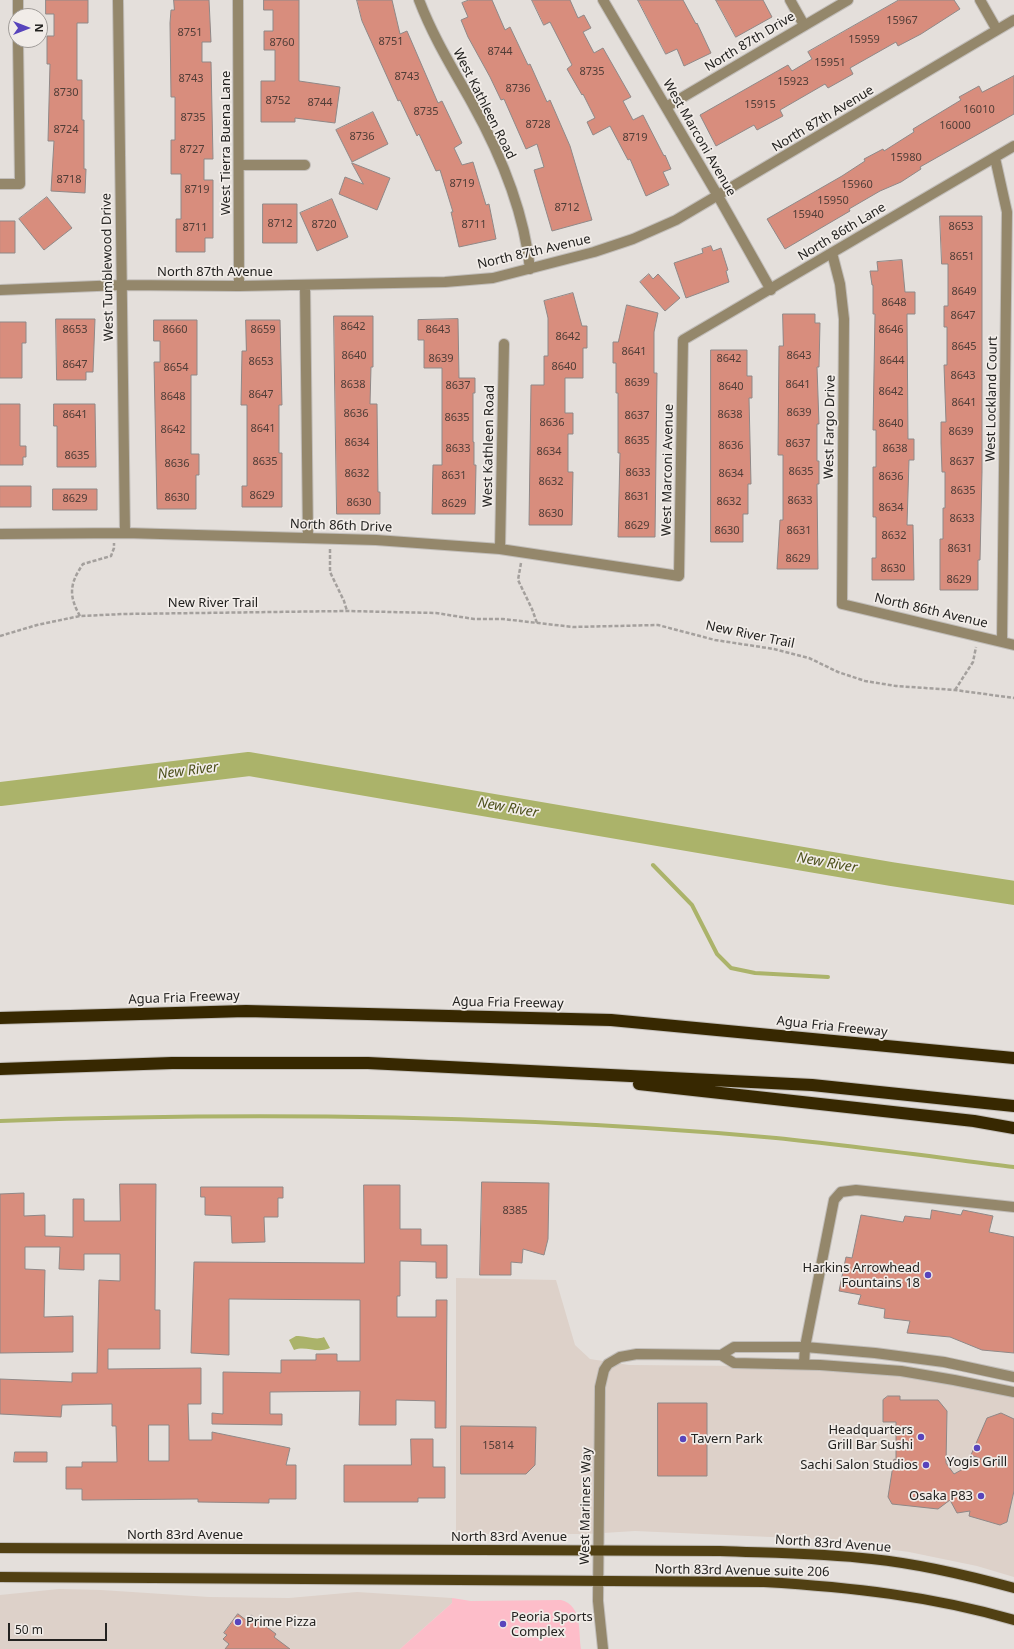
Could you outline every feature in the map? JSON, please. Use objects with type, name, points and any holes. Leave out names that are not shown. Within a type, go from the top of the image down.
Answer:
[{"type":"highway","name":"Agua Fria Freeway","points":[[0,1018],[246,1010],[611,1020],[1014,1058]]},
{"type":"highway","points":[[0,1069],[172,1063],[368,1063],[812,1085],[1014,1106]]},
{"type":"highway","points":[[513,1070],[866,1108],[974,1121],[1014,1128]]},
{"type":"main road","name":"North 83rd Avenue","points":[[0,1548],[598,1551],[811,1554],[873,1559],[933,1568],[1014,1588]]},
{"type":"main road","points":[[0,1577],[597,1581]]},
{"type":"main road","name":"North 83rd Avenue suite 206","points":[[597,1581],[764,1582],[821,1585],[886,1592],[959,1605],[1014,1620]]},
{"type":"street","name":"West Tumblewood Drive","points":[[118,0],[125,533]]},
{"type":"street","name":"West Tierra Buena Lane","points":[[238,0],[239,286]]},
{"type":"street","name":"West Kathleen Road","points":[[419,0],[444,56],[472,104],[497,153],[515,197],[527,247],[530,269]]},
{"type":"street","name":"West Marconi Avenue","points":[[603,0],[718,196],[771,290]]},
{"type":"street","points":[[790,0],[804,25]]},
{"type":"street","name":"North 87th Drive","points":[[666,107],[848,0]]},
{"type":"street","points":[[980,0],[997,30]]},
{"type":"street","name":"North 87th Avenue","points":[[0,290],[121,285],[239,286],[446,282],[493,278],[594,252],[633,239],[676,220],[1014,20]]},
{"type":"street","points":[[0,184],[20,184],[18,48]]},
{"type":"street","name":"North 86th Lane","points":[[682,340],[771,290],[1014,146]]},
{"type":"street","name":"West Lockland Court","points":[[995,158],[1007,212],[1002,642]]},
{"type":"street","points":[[239,165],[305,165]]},
{"type":"street","name":"West Fargo Drive","points":[[832,253],[840,284],[844,319],[842,604]]},
{"type":"street","points":[[305,285],[308,538]]},
{"type":"street","name":"West Marconi Avenue","points":[[679,576],[682,340]]},
{"type":"street","name":"West Kathleen Road","points":[[500,549],[504,344]]},
{"type":"street","name":"North 86th Drive","points":[[0,534],[125,533],[376,540],[500,549],[679,576]]},
{"type":"street","name":"North 86th Avenue","points":[[842,604],[1014,644]]},
{"type":"street","points":[[804,1364],[805,1347],[834,1200],[841,1192],[856,1190],[993,1203],[1014,1207]]},
{"type":"street","points":[[1014,1377],[922,1358],[875,1352],[805,1347],[734,1347],[721,1355],[734,1363],[804,1364],[901,1371],[1014,1392]]},
{"type":"street","name":"West Mariners Way","points":[[603,1649],[599,1619],[597,1581],[601,1378],[608,1364],[620,1357],[637,1354],[721,1355]]},
{"type":"path","points":[[80,616],[74,606],[72,594],[73,579],[83,564],[111,556],[114,548],[113,533]]},
{"type":"path","points":[[330,539],[330,572],[344,601],[347,611]]},
{"type":"path","points":[[522,552],[518,580],[537,623]]},
{"type":"path","name":"New River Trail","points":[[0,636],[37,625],[80,616],[347,611],[436,613],[474,619],[503,619],[573,626],[658,625],[715,640],[774,649],[808,658],[838,672],[865,681],[923,689],[955,690],[1014,698]]},
{"type":"path","points":[[955,690],[973,662],[978,636]]},
{"type":"shaded area","points":[[456,1278],[556,1280],[575,1345],[590,1359],[629,1365],[746,1366],[880,1373],[972,1386],[1014,1396],[1014,1577],[977,1566],[909,1552],[816,1539],[635,1531],[587,1534],[456,1534]]},
{"type":"shaded area","points":[[296,1336],[317,1338],[324,1337],[330,1348],[325,1350],[303,1348],[294,1350],[289,1340]]},
{"type":"shaded area","points":[[59,1589],[101,1590],[209,1597],[289,1598],[357,1592],[452,1598],[452,1603],[400,1649],[0,1649],[0,1595]]},
{"type":"shaded area","name":"Peoria Sports Complex","points":[[452,1598],[471,1601],[561,1600],[568,1603],[576,1613],[581,1649],[400,1649],[452,1603]]},
{"type":"building","points":[[46,0],[88,0],[88,23],[77,23],[77,80],[82,80],[84,169],[86,169],[85,193],[51,191],[54,141],[48,141],[50,64],[47,64],[47,48],[48,36],[54,36],[54,14],[48,14],[48,8],[46,8]]},
{"type":"building","points":[[174,0],[209,0],[211,42],[202,42],[202,62],[211,62],[213,159],[204,159],[204,180],[213,180],[213,238],[205,238],[205,252],[176,252],[176,219],[181,219],[181,174],[171,174],[171,140],[175,140],[175,97],[171,97],[170,23],[171,10],[174,10]]},
{"type":"building","points":[[264,0],[299,0],[299,81],[340,87],[335,123],[295,118],[295,122],[261,122],[261,81],[275,81],[275,50],[264,50],[264,31],[273,31],[273,10],[264,10]]},
{"type":"building","points":[[357,0],[392,0],[400,34],[407,31],[438,103],[442,101],[462,143],[454,148],[462,165],[473,162],[486,205],[489,204],[496,239],[459,247],[451,212],[453,212],[440,170],[436,171],[419,134],[417,136],[400,100],[398,101],[362,21]]},
{"type":"building","points":[[469,0],[492,0],[505,30],[510,27],[528,65],[530,64],[547,102],[550,100],[570,146],[592,220],[552,231],[534,170],[544,167],[537,144],[526,149],[504,99],[501,100],[468,37],[461,20],[468,17],[462,3]]},
{"type":"building","points":[[532,0],[570,0],[578,18],[584,15],[591,28],[583,32],[594,53],[603,48],[631,97],[623,101],[633,120],[643,115],[664,156],[665,155],[671,169],[663,172],[669,185],[646,196],[630,159],[628,160],[610,126],[593,135],[587,122],[595,118],[583,94],[582,95],[567,69],[572,65],[550,22],[544,25]]},
{"type":"building","points":[[638,0],[683,0],[696,24],[697,23],[711,53],[684,66],[677,49],[666,54]]},
{"type":"building","points":[[716,0],[763,0],[772,17],[736,37]]},
{"type":"building","points":[[899,0],[954,0],[960,9],[921,34],[898,46],[896,42],[850,68],[853,74],[828,88],[825,84],[780,110],[783,116],[757,130],[754,125],[716,146],[700,115],[788,65],[792,71],[812,59],[808,52]]},
{"type":"building","points":[[1014,76],[1014,114],[920,167],[921,169],[901,182],[880,191],[849,209],[850,211],[785,249],[767,219],[842,176],[865,161],[864,159],[883,149],[884,151],[914,132],[913,129],[961,100],[959,97],[979,86],[982,92]]},
{"type":"building","points":[[373,112],[388,144],[352,162],[336,130]]},
{"type":"building","points":[[352,163],[390,178],[377,210],[339,194],[345,177],[363,184]]},
{"type":"building","points":[[47,197],[72,228],[44,250],[19,219]]},
{"type":"building","points":[[332,199],[348,237],[317,251],[300,213]]},
{"type":"building","points":[[263,204],[297,204],[297,243],[263,243]]},
{"type":"building","points":[[940,216],[982,216],[982,472],[978,590],[940,590],[940,539],[943,539],[943,508],[945,508],[945,472],[942,472],[941,422],[946,422],[944,365],[947,365],[947,327],[944,327],[944,306],[948,306],[948,264],[942,264]]},
{"type":"building","points":[[0,221],[15,221],[15,253],[0,253]]},
{"type":"building","points":[[711,246],[713,251],[721,248],[728,270],[726,271],[729,282],[686,298],[674,263],[703,253],[702,249]]},
{"type":"building","points":[[902,260],[905,292],[915,292],[915,314],[907,314],[908,439],[914,439],[914,460],[909,460],[907,525],[913,525],[914,580],[872,580],[872,558],[876,558],[876,517],[873,517],[873,467],[876,467],[876,430],[873,430],[875,314],[873,314],[873,285],[870,271],[878,271],[877,262]]},
{"type":"building","points":[[649,274],[653,279],[658,274],[680,298],[665,311],[640,282]]},
{"type":"building","points":[[573,293],[582,326],[587,326],[587,348],[583,348],[583,378],[565,378],[565,413],[573,413],[573,434],[568,434],[568,472],[573,472],[572,525],[529,525],[531,385],[544,385],[544,356],[548,356],[548,318],[544,301]]},
{"type":"building","points":[[627,305],[658,313],[654,332],[654,373],[657,373],[655,537],[618,537],[620,453],[618,453],[618,393],[616,393],[616,363],[613,363],[613,342],[618,342]]},
{"type":"building","points":[[783,314],[815,314],[815,323],[820,323],[819,367],[817,367],[819,424],[817,424],[817,461],[819,461],[819,484],[817,484],[818,569],[777,569],[780,520],[783,520],[783,455],[778,455],[779,346],[783,346]]},
{"type":"building","points":[[334,316],[373,316],[373,367],[371,367],[370,404],[377,404],[378,492],[380,492],[380,514],[337,514]]},
{"type":"building","points":[[56,319],[95,319],[93,372],[86,372],[86,380],[57,380]]},
{"type":"building","points":[[458,319],[459,378],[475,378],[475,393],[473,393],[473,442],[474,465],[476,465],[475,514],[432,514],[433,465],[442,465],[442,368],[424,368],[424,340],[418,340],[418,320]]},
{"type":"building","points":[[154,320],[197,320],[197,375],[191,375],[191,454],[199,454],[199,475],[196,475],[196,509],[157,509],[154,362],[160,362],[160,341],[154,341]]},
{"type":"building","points":[[246,320],[280,320],[282,405],[279,405],[279,453],[282,453],[282,507],[242,507],[242,486],[247,486],[247,405],[241,405],[242,351],[246,351]]},
{"type":"building","points":[[0,322],[26,322],[26,343],[22,343],[22,378],[0,378]]},
{"type":"building","points":[[711,350],[747,350],[747,376],[752,376],[752,398],[749,398],[751,484],[748,484],[748,514],[743,514],[743,542],[711,542]]},
{"type":"building","points":[[0,404],[20,404],[20,446],[26,446],[26,457],[23,457],[23,465],[0,465]]},
{"type":"building","points":[[54,404],[95,404],[96,467],[57,467],[57,426],[54,426]]},
{"type":"building","points":[[0,486],[31,486],[31,507],[0,507]]},
{"type":"building","points":[[53,489],[97,489],[97,510],[53,510]]},
{"type":"building","points":[[482,1182],[549,1183],[548,1239],[544,1255],[523,1249],[522,1263],[511,1262],[511,1275],[480,1275]]},
{"type":"building","points":[[120,1184],[156,1184],[155,1310],[160,1310],[160,1349],[108,1349],[108,1369],[201,1368],[201,1404],[188,1404],[189,1440],[212,1440],[212,1432],[290,1448],[286,1465],[296,1465],[296,1499],[269,1499],[269,1503],[198,1502],[198,1499],[82,1500],[82,1489],[66,1489],[66,1467],[82,1467],[82,1462],[117,1462],[116,1426],[112,1426],[112,1404],[62,1405],[61,1417],[0,1414],[0,1379],[72,1382],[72,1373],[97,1373],[99,1280],[120,1281],[120,1254],[84,1254],[84,1270],[59,1269],[60,1247],[25,1247],[25,1269],[45,1270],[44,1317],[73,1316],[73,1352],[0,1353],[0,1194],[24,1193],[24,1216],[45,1215],[45,1236],[73,1237],[73,1199],[84,1199],[84,1221],[120,1221]],"holes":[[[149,1425],[169,1425],[169,1461],[149,1461]]]},
{"type":"building","points":[[364,1185],[400,1185],[400,1229],[421,1229],[421,1245],[447,1245],[447,1278],[436,1278],[436,1262],[400,1261],[400,1296],[397,1296],[397,1317],[436,1317],[436,1300],[447,1300],[446,1428],[435,1428],[435,1401],[396,1400],[396,1425],[359,1425],[360,1391],[270,1392],[270,1414],[282,1414],[282,1425],[212,1424],[212,1413],[223,1414],[223,1372],[281,1373],[281,1360],[316,1360],[316,1354],[337,1354],[337,1361],[360,1361],[360,1300],[229,1299],[229,1355],[191,1353],[194,1262],[364,1263]]},
{"type":"building","points":[[201,1187],[283,1187],[283,1198],[278,1198],[278,1217],[264,1217],[265,1242],[232,1243],[231,1216],[205,1215],[205,1197],[201,1197]]},
{"type":"building","name":"Harkins Arrowhead Fountains 18","points":[[932,1210],[961,1215],[963,1210],[993,1216],[989,1232],[1014,1237],[1014,1353],[982,1350],[950,1337],[907,1333],[910,1321],[884,1318],[885,1309],[858,1304],[861,1295],[839,1291],[846,1257],[852,1258],[861,1215],[903,1222],[905,1216],[930,1219]]},
{"type":"building","points":[[888,1396],[900,1396],[900,1400],[938,1400],[947,1411],[946,1463],[954,1474],[981,1459],[971,1455],[987,1418],[1001,1413],[1014,1419],[1014,1491],[1007,1522],[1000,1525],[969,1516],[970,1511],[957,1513],[950,1500],[938,1509],[892,1504],[888,1497],[894,1459],[896,1460],[896,1422],[883,1422],[883,1400]]},
{"type":"building","name":"Tavern Park","points":[[658,1403],[707,1403],[707,1476],[658,1476]]},
{"type":"building","points":[[461,1426],[536,1427],[535,1465],[526,1474],[461,1474]]},
{"type":"building","points":[[411,1439],[433,1439],[433,1467],[445,1467],[445,1498],[418,1498],[418,1502],[344,1502],[344,1465],[411,1465]]},
{"type":"building","points":[[15,1452],[47,1452],[47,1462],[14,1462]]},
{"type":"building","points":[[238,1614],[246,1620],[251,1615],[276,1634],[274,1637],[290,1649],[225,1649],[229,1644],[223,1639],[227,1635],[224,1633]]},
{"type":"waterway","name":"New River","points":[[0,794],[249,764],[891,874],[1014,893]]},
{"type":"waterway","points":[[653,865],[692,905],[717,954],[731,968],[755,973],[828,977]]},
{"type":"waterway","points":[[0,1121],[97,1118],[291,1116],[485,1120],[582,1124],[776,1138],[1014,1167]]},
{"type":"place","name":"Harkins Arrowhead Fountains 18","points":[[928,1275]]},
{"type":"place","name":"Headquarters Grill Bar Sushi","points":[[921,1437]]},
{"type":"place","name":"Tavern Park","points":[[683,1439]]},
{"type":"place","name":"Yogis Grill","points":[[977,1448]]},
{"type":"place","name":"Sachi Salon Studios","points":[[926,1465]]},
{"type":"place","name":"Osaka P83","points":[[981,1496]]},
{"type":"place","name":"Prime Pizza","points":[[238,1622]]},
{"type":"place","name":"Peoria Sports Complex","points":[[503,1624]]}]
